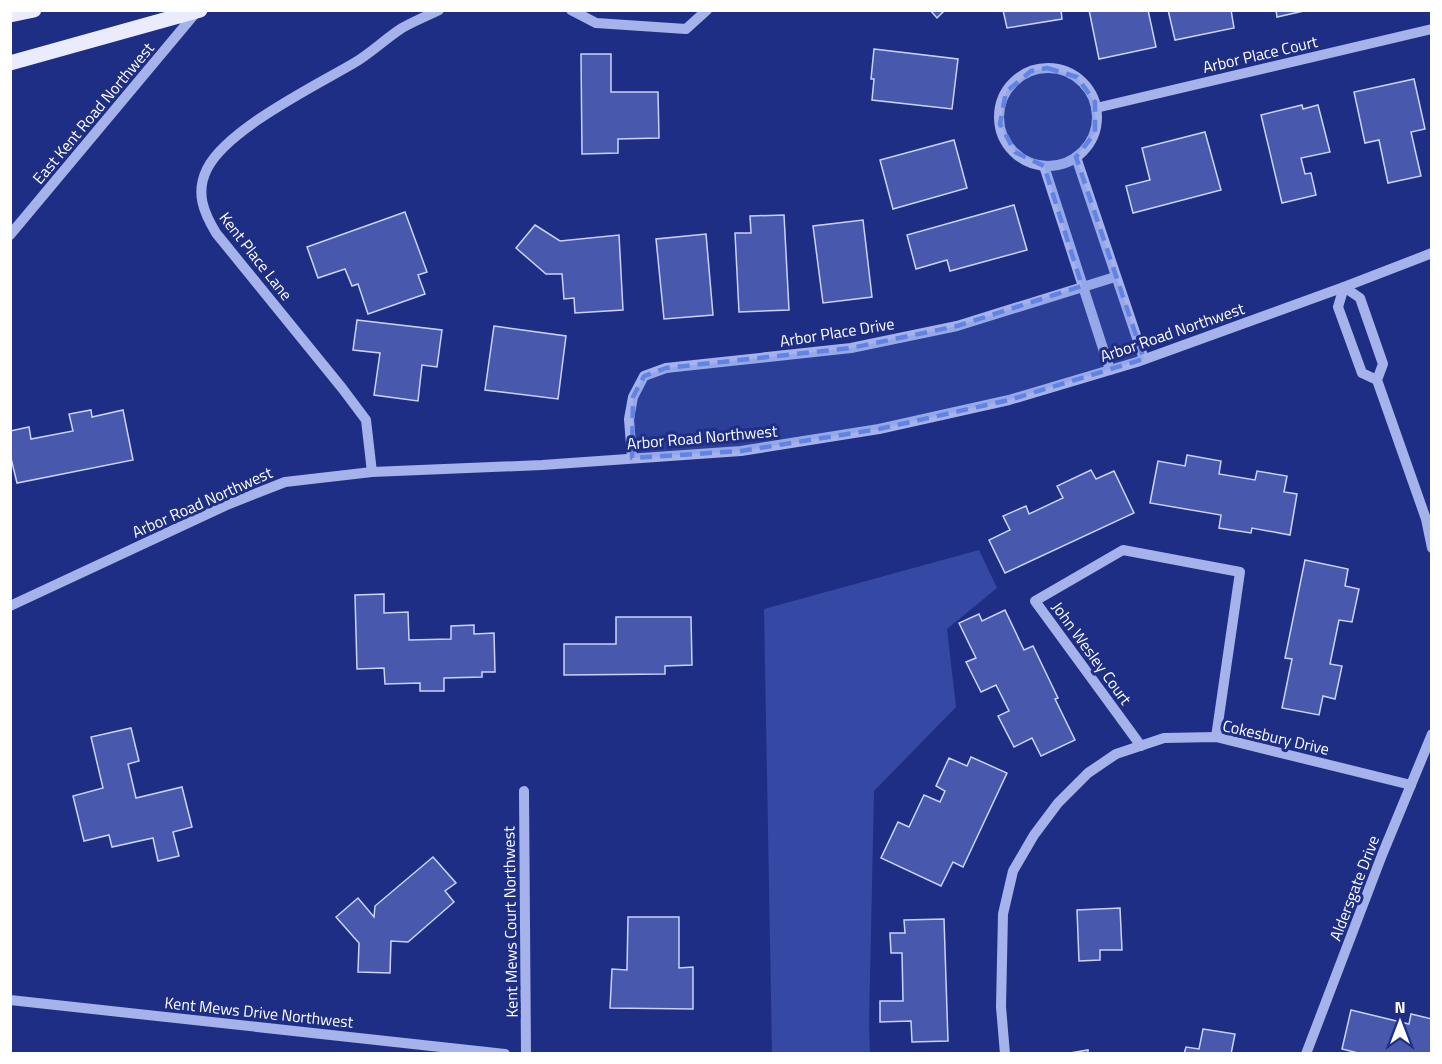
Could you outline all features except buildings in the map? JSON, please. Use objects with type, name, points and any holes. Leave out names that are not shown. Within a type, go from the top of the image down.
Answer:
[{"type":"main road","points":[[10,15],[34,10]]},
{"type":"main road","points":[[10,63],[198,11]]},
{"type":"street","name":"Kent Place Lane","points":[[372,472],[366,420],[216,233],[205,214],[201,191],[207,168],[221,150],[257,121],[315,84],[356,62],[402,28],[439,10]]},
{"type":"street","points":[[572,10],[596,22],[686,29],[707,10]]},
{"type":"street","name":"East Kent Road Northwest","points":[[10,235],[198,11]]},
{"type":"street","name":"Arbor Place Court","points":[[1096,108],[1431,29]]},
{"type":"street","points":[[1047,68],[1062,70],[1077,77],[1088,88],[1096,108],[1095,133],[1087,147],[1076,157],[1060,164],[1044,166],[1022,157],[1005,139],[1000,124],[1000,107],[1006,92],[1017,80],[1031,71],[1047,68]]},
{"type":"street","points":[[1076,157],[1144,359]]},
{"type":"street","points":[[1044,166],[1110,370]]},
{"type":"street","name":"Arbor Road Northwest","points":[[10,606],[229,504],[285,482],[372,472],[542,465],[741,451],[879,429],[1009,400],[1110,370],[1344,287],[1431,253]]},
{"type":"street","name":"Arbor Place Drive","points":[[632,458],[629,419],[633,397],[644,376],[666,368],[851,348],[957,326],[1115,277]]},
{"type":"street","points":[[1377,380],[1362,373],[1338,307],[1344,287],[1360,298],[1383,364],[1377,380],[1426,519],[1431,548]]},
{"type":"street","name":"John Wesley Court","points":[[1141,746],[1035,601],[1123,550],[1240,572],[1216,737]]},
{"type":"street","name":"Aldersgate Drive","points":[[1306,1053],[1431,734]]},
{"type":"street","name":"Cokesbury Drive","points":[[1005,1053],[1001,1007],[1003,914],[1013,871],[1034,835],[1058,803],[1088,773],[1116,754],[1164,738],[1216,737],[1411,785]]},
{"type":"street","name":"Kent Mews Court Northwest","points":[[524,790],[526,1053]]},
{"type":"street","name":"Kent Mews Drive Northwest","points":[[10,1000],[505,1053]]},
{"type":"highlighted area","points":[[1047,68],[1077,77],[1095,102],[1095,133],[1076,157],[1144,359],[1009,400],[879,429],[741,451],[632,458],[633,397],[644,376],[666,368],[851,348],[957,326],[1082,286],[1044,166],[1015,152],[1000,124],[1006,92],[1031,71]]},
{"type":"shaded area","points":[[979,550],[997,588],[947,629],[956,707],[874,791],[870,1053],[772,1053],[764,609]]}]
